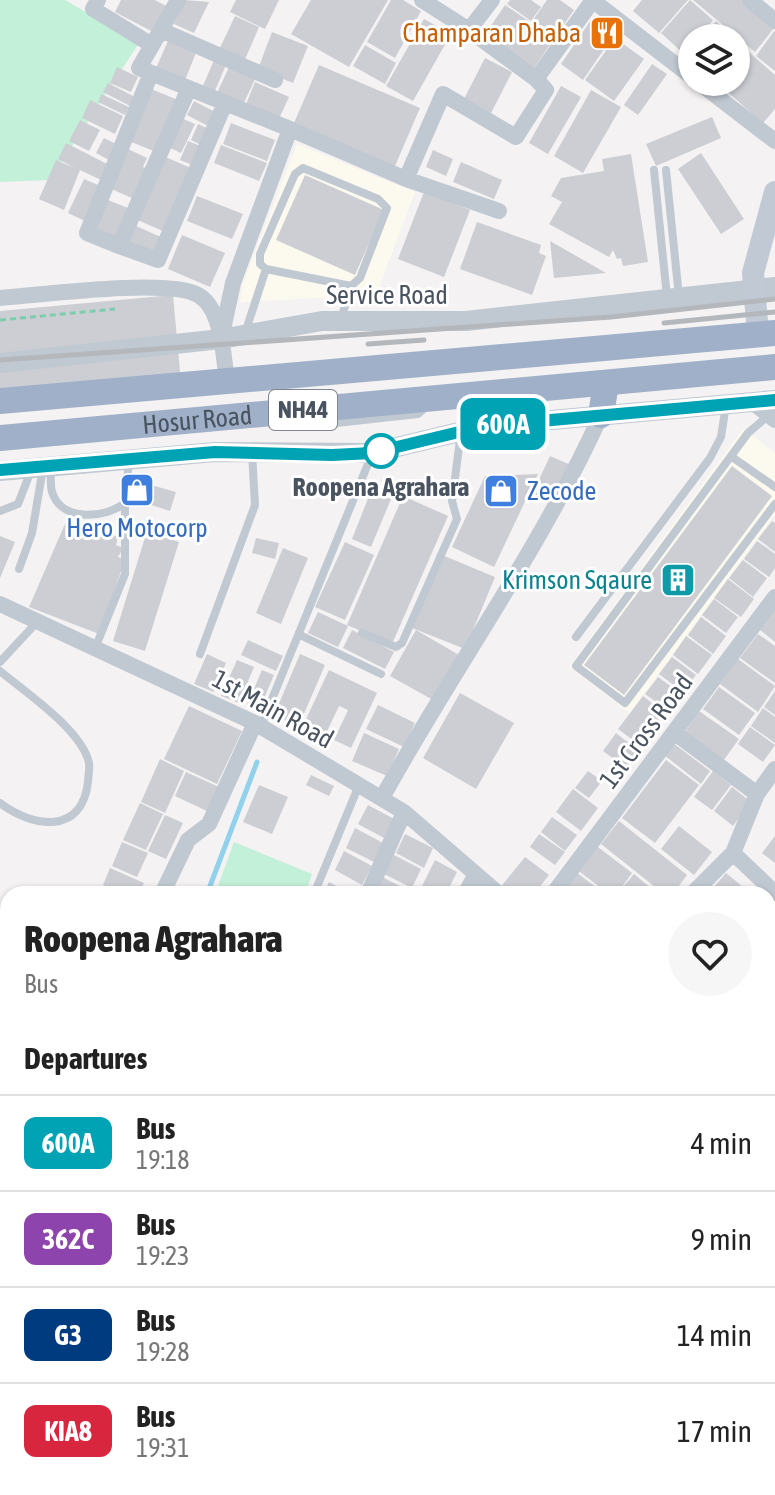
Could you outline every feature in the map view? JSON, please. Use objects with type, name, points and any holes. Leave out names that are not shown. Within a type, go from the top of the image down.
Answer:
[{"type":"highway","name":"Hosur Road","points":[[0,401],[766,333]]},
{"type":"highway","name":"Hosur Road","points":[[0,438],[775,367]]},
{"type":"highway","points":[[601,415],[606,383]]},
{"type":"main road","points":[[766,333],[764,288],[753,273],[775,192]]},
{"type":"street","points":[[98,0],[93,9],[152,45]]},
{"type":"street","points":[[178,0],[139,68],[406,179],[499,211]]},
{"type":"street","points":[[406,179],[443,94],[516,137],[546,90],[536,79],[469,30],[422,0]]},
{"type":"street","points":[[469,30],[492,0]]},
{"type":"street","points":[[536,79],[592,0],[678,66]]},
{"type":"street","points":[[750,0],[775,21]]},
{"type":"street","points":[[161,30],[275,80]]},
{"type":"street","points":[[151,73],[87,233],[119,246],[158,260],[225,103]]},
{"type":"street","points":[[119,246],[189,88]]},
{"type":"street","points":[[716,96],[775,141]]},
{"type":"street","points":[[221,339],[233,283],[290,129]]},
{"type":"street","points":[[0,298],[167,287],[199,295],[212,312],[221,339],[227,381]]},
{"type":"street","name":"Service Road","points":[[0,363],[221,339],[341,319],[466,321],[764,288]]},
{"type":"street","points":[[0,471],[252,452],[372,453],[461,432],[751,401],[773,412]]},
{"type":"street","points":[[382,798],[431,708],[501,601],[563,495],[601,415]]},
{"type":"street","name":"1st Cross Road","points":[[559,886],[775,597]]},
{"type":"street","name":"1st Main Road","points":[[0,604],[96,646],[258,724],[404,812],[490,886]]},
{"type":"street","points":[[166,886],[188,840],[209,824],[258,724]]},
{"type":"street","points":[[675,733],[757,794]]},
{"type":"street","points":[[700,886],[733,853],[757,794],[775,769]]},
{"type":"street","points":[[372,886],[404,812]]},
{"type":"street","points":[[733,853],[768,886]]},
{"type":"street","points":[[469,886],[476,874]]},
{"type":"lane","points":[[341,319],[351,286],[360,278],[387,208],[385,204],[303,168],[295,174],[260,254],[260,264],[266,269],[351,286]]},
{"type":"lane","points":[[654,170],[673,298]]},
{"type":"lane","points":[[666,170],[673,298]]},
{"type":"lane","points":[[244,334],[266,269]]},
{"type":"lane","points":[[576,637],[710,458],[721,437],[726,404]]},
{"type":"lane","points":[[773,412],[748,433],[576,666],[625,703],[775,504]]},
{"type":"lane","points":[[362,633],[396,647],[402,643],[457,519],[452,501],[461,432]]},
{"type":"lane","points":[[200,654],[255,505],[252,452]]},
{"type":"lane","points":[[258,724],[300,635],[372,453]]},
{"type":"lane","points":[[732,457],[775,484]]},
{"type":"lane","points":[[96,646],[125,574],[125,503],[130,459]]},
{"type":"lane","points":[[42,467],[56,500],[78,513],[102,515],[125,503]]},
{"type":"lane","points":[[0,511],[18,504],[42,467]]},
{"type":"lane","points":[[19,569],[32,533],[42,467]]},
{"type":"lane","points":[[0,662],[38,621]]},
{"type":"lane","points":[[300,635],[381,674]]},
{"type":"lane","points":[[0,671],[72,732],[89,763],[86,795],[74,815],[56,823],[33,821],[0,803]]},
{"type":"lane","points":[[317,886],[359,785]]},
{"type":"path","points":[[0,320],[115,309]]},
{"type":"shaded area","points":[[297,144],[415,192],[376,295],[240,302],[243,283]]},
{"type":"shaded area","points":[[743,429],[775,453],[775,514],[630,713],[569,667]]},
{"type":"green space","points":[[0,0],[65,0],[139,43],[50,180],[0,182]]},
{"type":"green space","points":[[234,842],[312,874],[308,886],[218,886]]},
{"type":"building","points":[[121,0],[155,0],[168,7],[155,33],[115,12]]},
{"type":"building","points":[[185,0],[209,2],[194,33],[174,24]]},
{"type":"building","points":[[236,0],[279,0],[265,29],[230,12]]},
{"type":"building","points":[[311,0],[388,0],[349,67],[291,34]]},
{"type":"building","points":[[391,0],[403,0],[421,11],[395,58],[367,42]]},
{"type":"building","points":[[510,0],[531,0],[541,7],[531,21],[507,4]]},
{"type":"building","points":[[547,0],[560,0],[574,10],[531,72],[484,36],[505,5],[530,22],[522,36]]},
{"type":"building","points":[[642,0],[688,0],[659,33],[633,11]]},
{"type":"building","points":[[690,0],[713,20],[710,24],[678,24],[678,49],[661,33]]},
{"type":"building","points":[[693,0],[742,0],[774,28],[755,52],[750,48],[750,24],[722,24]]},
{"type":"building","points":[[235,16],[259,27],[243,64],[218,52]]},
{"type":"building","points":[[424,19],[451,34],[413,101],[386,86]]},
{"type":"building","points":[[591,20],[613,36],[583,80],[561,64]]},
{"type":"building","points":[[775,30],[775,71],[756,56]]},
{"type":"building","points":[[272,32],[308,46],[293,83],[258,69]]},
{"type":"building","points":[[615,38],[644,59],[614,101],[585,80]]},
{"type":"building","points":[[168,41],[196,53],[185,80],[156,68]]},
{"type":"building","points":[[365,45],[396,63],[385,84],[353,66]]},
{"type":"building","points":[[750,53],[775,75],[775,109],[763,123],[732,96],[750,96]]},
{"type":"building","points":[[485,58],[512,72],[491,113],[464,99]]},
{"type":"building","points":[[214,60],[226,65],[214,93],[202,88]]},
{"type":"building","points":[[652,64],[667,74],[638,115],[624,105]]},
{"type":"building","points":[[319,65],[420,108],[395,166],[294,123]]},
{"type":"building","points":[[117,67],[138,77],[131,92],[110,83]]},
{"type":"building","points":[[229,67],[255,79],[243,105],[217,93]]},
{"type":"building","points":[[255,82],[289,97],[277,123],[244,109]]},
{"type":"building","points":[[108,83],[135,97],[130,106],[103,92]]},
{"type":"building","points":[[561,86],[581,97],[548,154],[529,143]]},
{"type":"building","points":[[151,89],[178,100],[156,152],[129,141]]},
{"type":"building","points":[[591,90],[621,107],[583,173],[554,156]]},
{"type":"building","points":[[101,94],[129,107],[125,115],[98,102]]},
{"type":"building","points":[[90,100],[123,116],[115,134],[82,118]]},
{"type":"building","points":[[194,101],[217,113],[210,127],[187,115]]},
{"type":"building","points":[[179,117],[195,124],[181,153],[166,146]]},
{"type":"building","points":[[712,117],[721,138],[656,166],[646,144]]},
{"type":"building","points":[[80,120],[100,130],[89,151],[69,141]]},
{"type":"building","points":[[231,123],[275,140],[267,161],[223,144]]},
{"type":"building","points":[[198,124],[211,130],[203,146],[191,140]]},
{"type":"building","points":[[104,138],[116,144],[109,160],[96,153]]},
{"type":"building","points":[[188,141],[203,147],[195,166],[180,160]]},
{"type":"building","points":[[66,143],[109,165],[101,180],[80,170],[64,210],[39,199],[56,160],[75,168],[58,159]]},
{"type":"building","points":[[221,145],[267,163],[259,181],[214,163]]},
{"type":"building","points":[[128,149],[147,158],[143,167],[148,169],[134,199],[109,188]]},
{"type":"building","points":[[433,150],[453,159],[446,176],[426,167]]},
{"type":"building","points":[[701,153],[744,219],[721,234],[678,169]]},
{"type":"building","points":[[631,154],[648,262],[623,266],[621,258],[617,259],[613,250],[609,257],[549,224],[562,202],[551,196],[561,178],[604,171],[602,159]]},
{"type":"building","points":[[161,155],[193,169],[165,232],[133,218]]},
{"type":"building","points":[[461,162],[502,180],[494,199],[453,182]]},
{"type":"building","points":[[305,175],[384,210],[355,275],[276,240]]},
{"type":"building","points":[[84,179],[103,187],[87,222],[68,213]]},
{"type":"building","points":[[424,192],[470,210],[444,277],[398,259]]},
{"type":"building","points":[[197,196],[243,214],[232,239],[187,221]]},
{"type":"building","points":[[108,200],[133,210],[118,243],[94,233]]},
{"type":"building","points":[[477,222],[541,245],[539,253],[546,256],[532,295],[460,269]]},
{"type":"building","points":[[134,225],[163,238],[156,254],[127,242]]},
{"type":"building","points":[[182,235],[225,253],[210,287],[168,269]]},
{"type":"building","points":[[550,241],[606,273],[554,278]]},
{"type":"building","points":[[173,295],[181,382],[0,399],[0,311]]},
{"type":"building","points":[[550,456],[573,466],[554,505],[532,495]]},
{"type":"building","name":"Krimson Sqaure","points":[[732,466],[772,496],[624,695],[584,665]]},
{"type":"building","points":[[538,474],[494,567],[452,547],[485,476]]},
{"type":"building","points":[[144,483],[176,492],[170,511],[139,501]]},
{"type":"building","points":[[371,491],[391,499],[371,547],[352,539]]},
{"type":"building","points":[[403,496],[448,516],[392,644],[347,625]]},
{"type":"building","points":[[68,517],[118,537],[116,545],[123,548],[118,557],[125,560],[99,634],[29,607]]},
{"type":"building","points":[[772,521],[775,523],[775,552],[758,539]]},
{"type":"building","points":[[147,531],[179,542],[145,651],[113,641]]},
{"type":"building","points":[[0,536],[15,542],[0,578]]},
{"type":"building","points":[[256,538],[279,543],[275,559],[252,553]]},
{"type":"building","points":[[757,541],[775,554],[775,568],[769,577],[744,559]]},
{"type":"building","points":[[345,542],[374,555],[345,620],[315,607]]},
{"type":"building","points":[[283,548],[308,558],[281,624],[256,613]]},
{"type":"building","points":[[442,555],[495,577],[465,649],[412,628]]},
{"type":"building","points":[[743,560],[767,578],[753,597],[729,578]]},
{"type":"building","points":[[728,579],[754,599],[741,617],[714,598]]},
{"type":"building","points":[[714,599],[738,617],[726,633],[702,615]]},
{"type":"building","points":[[775,609],[775,642],[760,630]]},
{"type":"building","points":[[318,612],[348,626],[338,647],[308,633]]},
{"type":"building","points":[[701,617],[726,636],[713,654],[688,635]]},
{"type":"building","points":[[352,630],[394,652],[385,669],[343,648]]},
{"type":"building","points":[[416,630],[459,655],[433,700],[390,676]]},
{"type":"building","points":[[758,634],[775,646],[775,683],[740,658]]},
{"type":"building","points":[[686,636],[712,655],[698,674],[673,655]]},
{"type":"building","points":[[248,640],[283,656],[276,671],[241,655]]},
{"type":"building","points":[[207,654],[226,663],[214,692],[194,684]]},
{"type":"building","points":[[300,654],[325,665],[297,730],[275,713]]},
{"type":"building","points":[[672,657],[696,675],[683,692],[659,674]]},
{"type":"building","points":[[738,659],[775,686],[758,712],[720,684]]},
{"type":"building","points":[[237,660],[254,667],[239,703],[221,696]]},
{"type":"building","points":[[262,670],[274,675],[259,710],[247,705]]},
{"type":"building","points":[[329,670],[377,693],[351,748],[334,740],[348,710],[339,706],[322,742],[300,732]]},
{"type":"building","points":[[658,677],[683,695],[670,712],[645,694]]},
{"type":"building","points":[[719,687],[755,713],[739,735],[703,709]]},
{"type":"building","points":[[775,691],[775,715],[764,707]]},
{"type":"building","points":[[460,693],[514,723],[476,789],[423,758]]},
{"type":"building","points":[[643,696],[666,714],[642,747],[618,729]]},
{"type":"building","points":[[378,705],[415,723],[404,747],[366,729]]},
{"type":"building","points":[[189,706],[242,731],[217,784],[164,759]]},
{"type":"building","points":[[763,708],[775,717],[775,743],[751,726]]},
{"type":"building","points":[[699,711],[739,739],[723,761],[684,733]]},
{"type":"building","points":[[750,727],[775,745],[763,762],[738,744]]},
{"type":"building","points":[[364,733],[399,749],[387,776],[352,761]]},
{"type":"building","points":[[616,733],[639,751],[626,768],[603,751]]},
{"type":"building","points":[[673,743],[710,771],[701,784],[664,755]]},
{"type":"building","points":[[160,759],[184,771],[165,813],[141,802]]},
{"type":"building","points":[[666,760],[699,785],[655,843],[622,818]]},
{"type":"building","points":[[588,771],[602,781],[589,798],[575,788]]},
{"type":"building","points":[[713,771],[731,785],[712,810],[694,797]]},
{"type":"building","points":[[186,772],[221,788],[209,812],[175,796]]},
{"type":"building","points":[[311,775],[334,786],[329,796],[306,785]]},
{"type":"building","points":[[259,785],[288,797],[272,834],[243,822]]},
{"type":"building","points":[[732,787],[751,802],[733,826],[714,811]]},
{"type":"building","points":[[573,789],[598,808],[581,831],[556,812]]},
{"type":"building","points":[[140,803],[163,814],[146,850],[123,840]]},
{"type":"building","points":[[368,805],[396,820],[386,839],[358,824]]},
{"type":"building","points":[[165,815],[183,823],[166,859],[148,851]]},
{"type":"building","points":[[552,817],[577,835],[565,851],[541,832]]},
{"type":"building","points":[[619,821],[687,875],[679,886],[654,886],[601,844]]},
{"type":"building","points":[[679,826],[712,852],[694,875],[661,849]]},
{"type":"building","points":[[355,828],[383,843],[374,862],[346,848]]},
{"type":"building","points":[[405,834],[433,848],[424,868],[396,853]]},
{"type":"building","points":[[539,834],[565,852],[555,865],[530,847]]},
{"type":"building","points":[[775,836],[775,863],[762,853]]},
{"type":"building","points":[[122,842],[148,853],[137,877],[112,866]]},
{"type":"building","points":[[594,844],[632,873],[623,886],[598,886],[576,869]]},
{"type":"building","points":[[344,851],[372,866],[362,885],[335,870]]},
{"type":"building","points":[[394,855],[421,869],[413,886],[384,874]]},
{"type":"building","points":[[525,857],[549,875],[540,886],[501,886]]},
{"type":"building","points":[[435,860],[457,872],[450,886],[422,886]]},
{"type":"building","points":[[110,868],[144,883],[143,886],[103,885]]},
{"type":"building","points":[[576,872],[594,886],[566,886]]},
{"type":"building","points":[[726,873],[742,886],[715,886]]},
{"type":"building","points":[[634,874],[648,886],[624,886]]},
{"type":"building","points":[[380,876],[400,886],[375,886]]},
{"type":"waterway","points":[[210,886],[257,762]]},
{"type":"railway","points":[[0,360],[611,317],[775,299]]},
{"type":"railway","points":[[664,323],[775,312]]},
{"type":"railway","points":[[368,344],[424,340]]},
{"type":"bus line","name":"600A","points":[[0,470],[215,452],[372,453],[484,426],[775,400]]},
{"type":"place","name":"Champaran Dhaba","points":[[607,33]]},
{"type":"place","name":"Roopena Agrahara","points":[[381,451]]},
{"type":"place","name":"Hero Motocorp","points":[[137,490]]},
{"type":"place","name":"Zecode","points":[[501,491]]},
{"type":"place","name":"Krimson Sqaure","points":[[678,580]]}]
